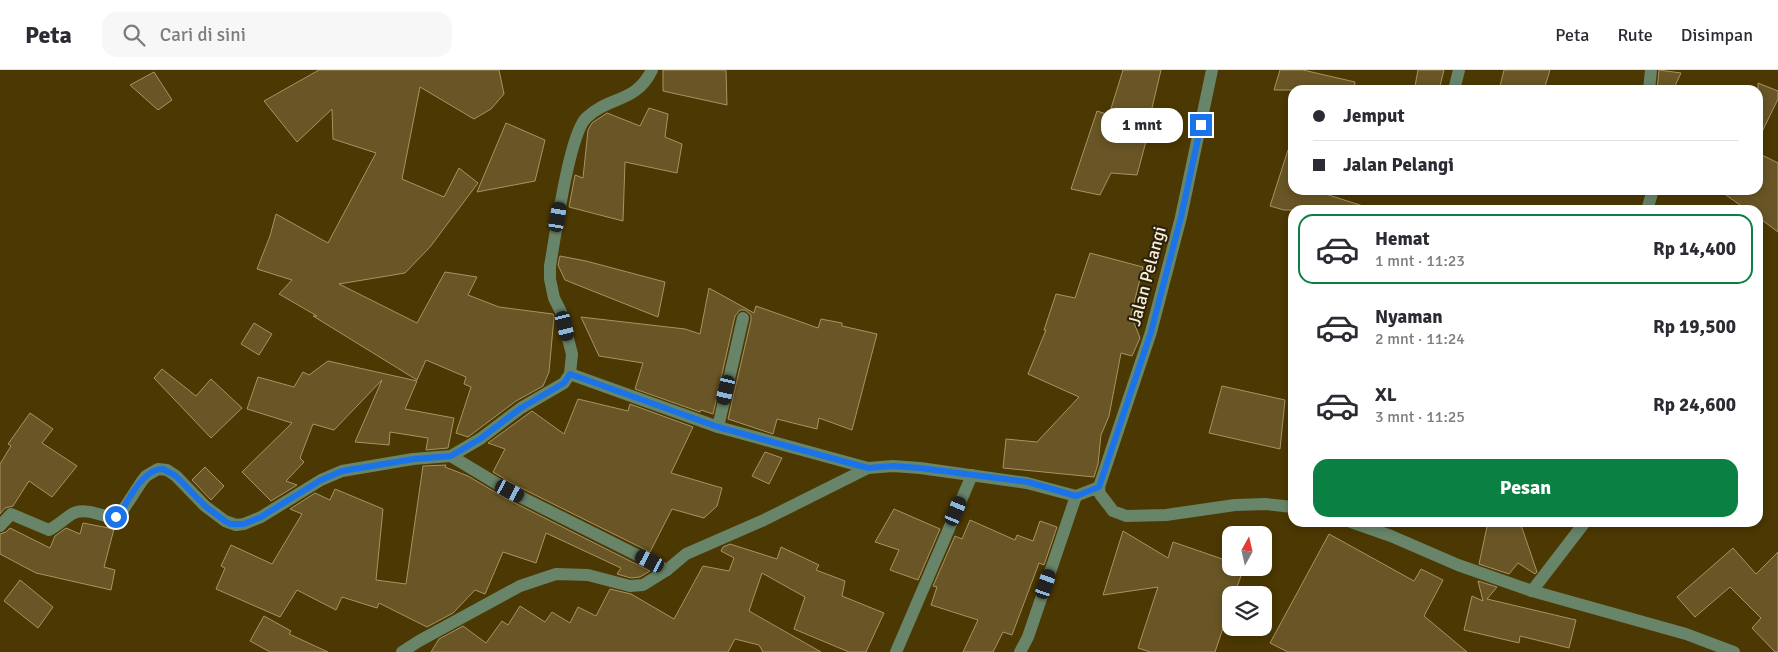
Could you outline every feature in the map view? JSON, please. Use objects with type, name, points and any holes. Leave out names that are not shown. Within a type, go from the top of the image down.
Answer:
[{"type":"street","points":[[0,526],[11,514],[49,530],[66,520],[74,512],[84,511],[112,518],[116,517],[121,513],[142,481],[158,469],[167,470],[176,476],[205,506],[225,521],[230,524],[244,524],[261,517],[321,480],[342,471],[414,459],[451,456],[480,439],[521,408],[564,383],[570,374],[572,354],[561,312],[554,298],[550,279],[550,266],[564,184],[578,130],[584,120],[595,110],[638,91],[646,82],[652,70]]},
{"type":"street","name":"Jalan Pelangi","points":[[1099,487],[1151,332],[1181,217],[1212,70]]},
{"type":"street","points":[[1455,85],[1459,70]]},
{"type":"street","points":[[1650,85],[1651,70]]},
{"type":"street","points":[[718,427],[742,318]]},
{"type":"street","points":[[570,374],[718,427],[868,468],[893,466],[920,468],[1028,482],[1076,496],[1099,487],[1100,494],[1113,511],[1126,516],[1166,515],[1258,504],[1288,508]]},
{"type":"street","points":[[451,456],[510,491],[667,570]]},
{"type":"street","points":[[402,652],[520,586],[537,579],[556,574],[576,574],[637,586],[651,581],[686,554],[764,520],[868,468]]},
{"type":"street","points":[[896,652],[972,475]]},
{"type":"street","points":[[1020,652],[1028,637],[1076,496]]},
{"type":"street","points":[[1365,527],[1458,565],[1532,591],[1686,634],[1734,652]]},
{"type":"street","points":[[1532,591],[1581,527]]},
{"type":"building","points":[[319,70],[499,70],[504,94],[491,109],[474,119],[420,87],[402,179],[444,197],[459,168],[478,183],[430,247],[405,273],[339,284],[417,323],[445,272],[477,277],[468,295],[499,307],[553,314],[549,372],[543,386],[516,401],[468,437],[456,433],[471,387],[464,384],[466,377],[426,360],[417,380],[279,294],[292,280],[257,269],[270,236],[276,214],[328,243],[376,153],[333,139],[332,109],[297,142],[264,101]]},
{"type":"building","points":[[663,70],[726,70],[727,105],[663,91]]},
{"type":"building","points":[[1123,70],[1161,70],[1147,129],[1149,130],[1137,175],[1111,173],[1100,195],[1071,189],[1097,111],[1109,115]]},
{"type":"building","points":[[1280,70],[1303,70],[1355,82],[1355,85],[1288,85],[1288,90],[1274,90]]},
{"type":"building","points":[[1418,70],[1444,70],[1440,85],[1415,85]]},
{"type":"building","points":[[1504,70],[1550,70],[1546,85],[1500,85]]},
{"type":"building","points":[[1659,70],[1681,73],[1675,85],[1658,85]]},
{"type":"building","points":[[154,72],[172,100],[158,110],[130,85]]},
{"type":"building","points":[[1763,85],[1778,91],[1778,99],[1763,130]]},
{"type":"building","points":[[649,108],[668,114],[665,137],[682,144],[677,173],[625,162],[623,221],[569,207],[575,175],[583,178],[588,130],[592,123],[607,113],[640,126]]},
{"type":"building","points":[[506,123],[545,140],[535,181],[477,192]]},
{"type":"building","points":[[1288,150],[1288,195],[1329,195],[1360,205],[1288,205],[1288,210],[1270,206]]},
{"type":"building","points":[[1763,156],[1778,163],[1778,232],[1763,221],[1763,205],[1740,205],[1726,195],[1763,195]]},
{"type":"building","points":[[1090,253],[1143,267],[1131,315],[1140,338],[1132,356],[1121,353],[1109,416],[1101,435],[1098,464],[1094,477],[1003,468],[1006,439],[1037,442],[1079,397],[1028,374],[1046,330],[1044,330],[1056,294],[1075,298]]},
{"type":"building","points":[[560,256],[665,282],[658,317],[565,280],[558,265]]},
{"type":"building","points":[[709,288],[754,313],[756,306],[818,328],[821,319],[842,323],[842,326],[877,334],[852,430],[819,418],[817,429],[777,419],[773,434],[728,419],[751,320],[751,315],[745,310],[740,310],[735,316],[713,414],[701,410],[700,412],[635,389],[643,363],[599,356],[581,317],[685,329],[700,334]]},
{"type":"building","points":[[254,323],[272,334],[259,355],[241,344]]},
{"type":"building","points":[[328,361],[417,381],[405,409],[454,418],[448,448],[426,450],[428,438],[390,432],[389,445],[355,442],[382,380],[334,430],[313,424],[300,458],[304,462],[286,481],[297,485],[271,501],[242,472],[292,423],[247,409],[258,377],[294,387],[303,372],[309,375]]},
{"type":"building","points":[[162,369],[196,396],[211,379],[242,408],[211,438],[154,378]]},
{"type":"building","points":[[1222,386],[1285,400],[1280,449],[1209,433]]},
{"type":"building","points":[[578,399],[628,411],[630,404],[693,427],[671,473],[722,488],[717,506],[704,518],[672,509],[650,552],[513,484],[493,472],[505,449],[488,443],[532,411],[564,434]]},
{"type":"building","points":[[30,413],[53,429],[42,443],[77,466],[52,497],[29,481],[13,506],[5,508],[0,514],[0,464],[11,446],[8,444]]},
{"type":"building","points":[[765,452],[782,458],[769,484],[752,476]]},
{"type":"building","points":[[446,465],[445,467],[468,476],[505,498],[650,571],[640,577],[631,578],[617,574],[621,568],[546,533],[536,563],[503,552],[485,594],[475,590],[453,613],[427,627],[379,603],[377,608],[342,597],[336,610],[297,590],[280,617],[216,589],[225,568],[221,566],[231,545],[272,564],[302,514],[290,509],[315,493],[330,500],[335,489],[383,509],[376,580],[406,584],[423,466]]},
{"type":"building","points":[[205,467],[224,486],[211,500],[192,480]]},
{"type":"building","points":[[894,509],[940,529],[918,580],[890,570],[899,550],[875,542]]},
{"type":"building","points":[[970,520],[1015,540],[1017,535],[1033,541],[1040,521],[1057,527],[1044,565],[1039,563],[1012,635],[1003,632],[993,652],[963,652],[978,620],[931,605],[937,587],[933,586],[955,536],[962,539]]},
{"type":"building","points":[[83,523],[114,529],[104,567],[115,570],[111,590],[36,573],[0,554],[0,534],[10,528],[50,548],[55,536],[66,528],[80,534]]},
{"type":"building","points":[[1487,527],[1522,527],[1537,572],[1535,574],[1518,563],[1509,574],[1479,564]]},
{"type":"building","points":[[1123,531],[1168,558],[1173,542],[1222,559],[1222,576],[1241,576],[1237,586],[1222,586],[1222,631],[1215,652],[1150,652],[1138,648],[1158,587],[1103,595]]},
{"type":"building","points":[[1329,534],[1414,581],[1421,569],[1443,580],[1424,616],[1467,652],[1288,652],[1270,643]]},
{"type":"building","points":[[730,544],[777,559],[781,547],[819,565],[816,570],[845,581],[842,596],[884,613],[866,652],[849,652],[794,629],[805,597],[762,573],[749,611],[821,652],[763,652],[759,645],[735,639],[728,652],[431,652],[439,639],[463,626],[486,643],[502,621],[508,625],[520,606],[545,622],[552,612],[570,623],[578,607],[596,616],[610,589],[631,594],[674,619],[703,566],[729,571],[734,558],[721,551],[723,547]]},
{"type":"building","points":[[1733,548],[1756,574],[1778,552],[1778,652],[1775,652],[1752,628],[1761,618],[1730,587],[1695,617],[1677,597]]},
{"type":"building","points":[[20,580],[53,607],[38,628],[4,601]]},
{"type":"building","points":[[1478,581],[1497,587],[1487,599],[1576,620],[1569,648],[1520,636],[1519,643],[1464,630],[1472,596],[1483,601]]},
{"type":"building","points":[[264,616],[291,631],[289,634],[328,652],[270,652],[250,641]]},
{"type":"route","points":[[116,517],[121,513],[146,476],[153,471],[163,469],[176,476],[205,506],[225,521],[236,525],[244,524],[261,517],[321,480],[342,471],[414,459],[451,456],[480,439],[521,408],[564,383],[570,374],[718,427],[868,468],[893,466],[920,468],[1028,482],[1076,496],[1099,487],[1151,332],[1181,217],[1201,125]]}]
